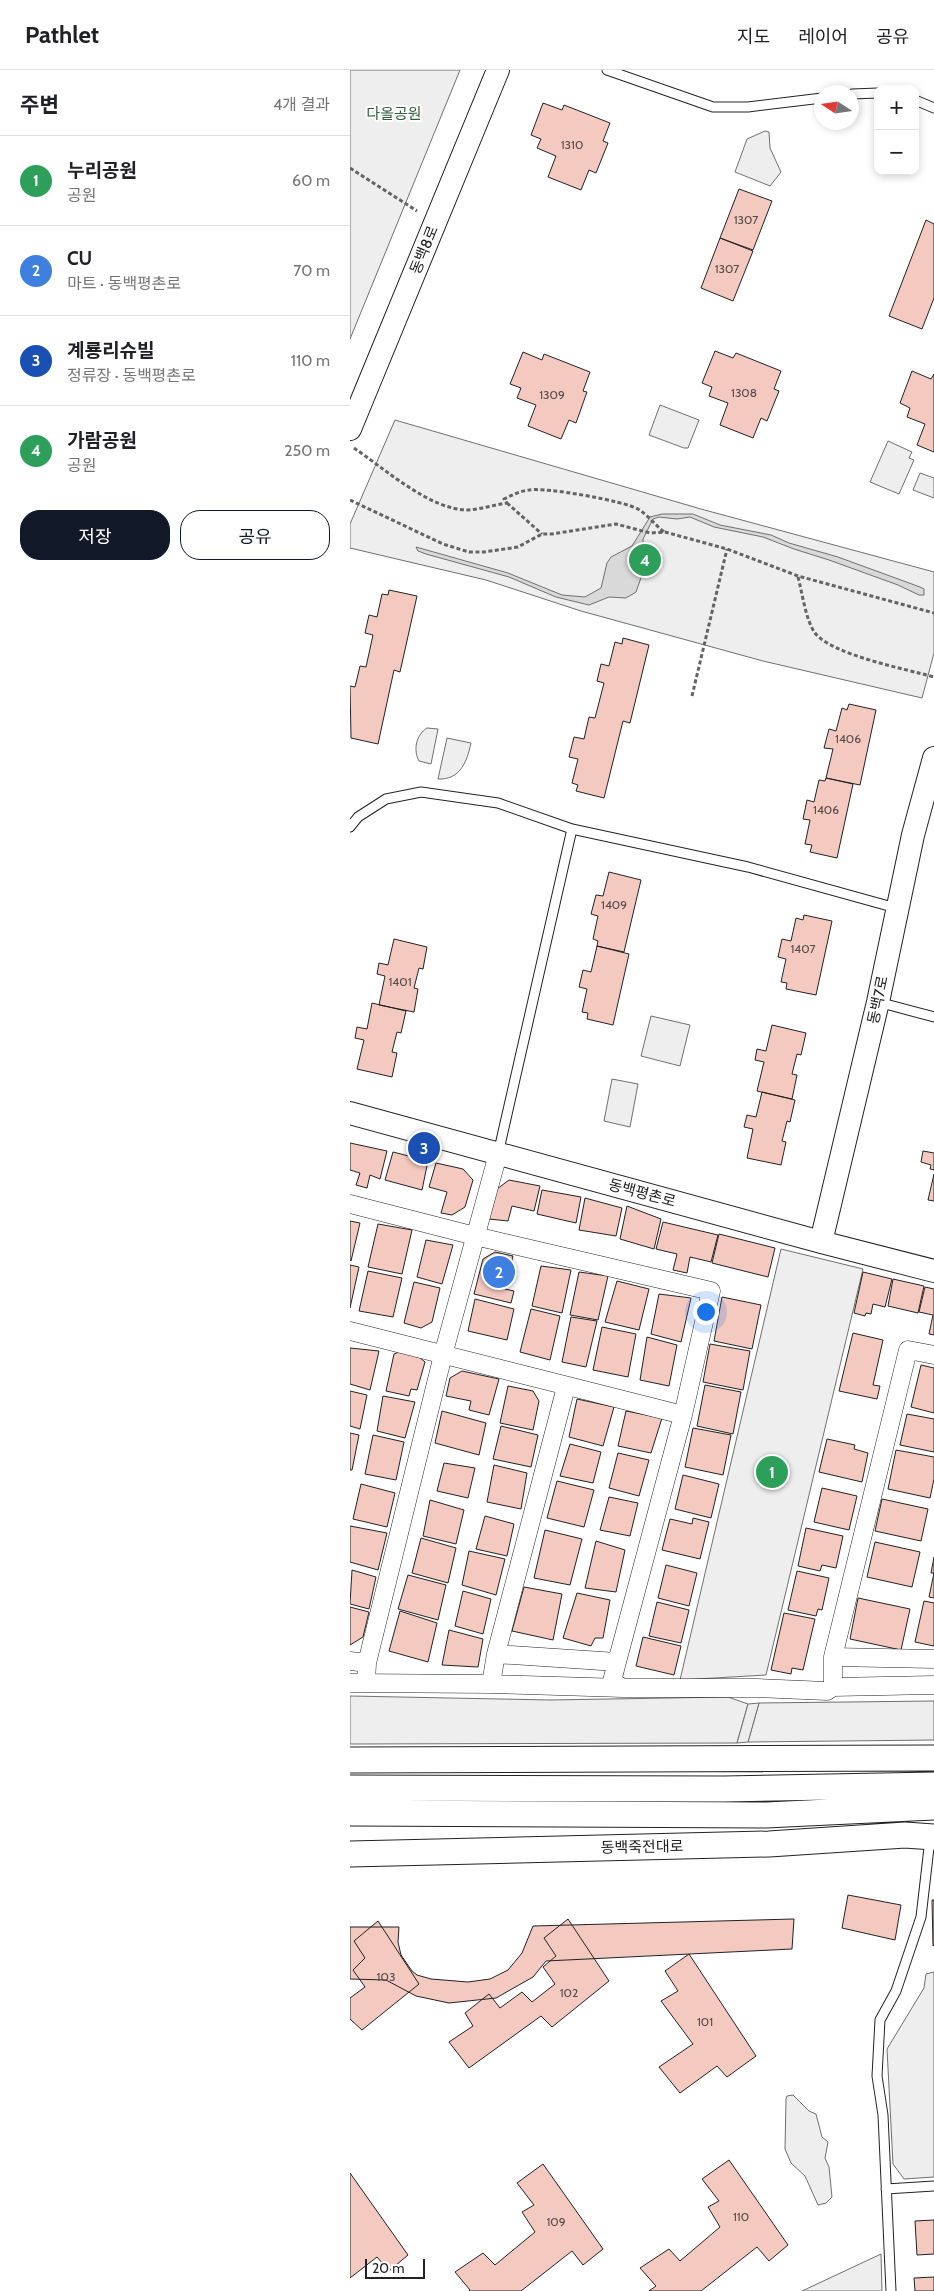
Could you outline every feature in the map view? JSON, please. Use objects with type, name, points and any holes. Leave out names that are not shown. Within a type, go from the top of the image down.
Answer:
[{"type":"main road","points":[[350,1760],[934,1758]]},
{"type":"main road","points":[[350,1788],[934,1786]]},
{"type":"main road","name":"동백죽전대로","points":[[350,1813],[766,1815],[934,1808]]},
{"type":"main road","points":[[766,1815],[905,1834]]},
{"type":"main road","name":"동백죽전대로","points":[[350,1854],[769,1844],[905,1834],[932,1837]]},
{"type":"street","name":"동백8로","points":[[350,429],[498,70]]},
{"type":"street","name":"동백7로","points":[[821,1242],[878,1002],[896,908],[934,758]]},
{"type":"street","name":"동백평촌로","points":[[350,1113],[821,1242],[934,1271]]},
{"type":"street","points":[[498,1154],[474,1236],[359,1662],[358,1683],[491,1684],[623,1688],[757,1688],[826,1691],[832,1687],[934,1684]]},
{"type":"street","points":[[350,1204],[474,1236],[711,1291],[683,1415],[612,1681],[623,1688]]},
{"type":"street","points":[[350,1331],[683,1415]]},
{"type":"street","points":[[832,1687],[834,1657],[908,1350],[934,1355]]},
{"type":"street","points":[[491,1684],[496,1654],[566,1387]]},
{"type":"street","points":[[496,1654],[617,1662]]},
{"type":"street","points":[[834,1657],[934,1659]]},
{"type":"lane","points":[[607,70],[713,107],[748,107],[814,99]]},
{"type":"lane","points":[[859,94],[874,93]]},
{"type":"lane","points":[[919,102],[934,108]]},
{"type":"lane","points":[[350,827],[358,817],[386,799],[421,792],[498,804],[572,829],[748,867],[896,908]]},
{"type":"lane","points":[[498,1154],[572,829]]},
{"type":"lane","points":[[878,1002],[934,1017]]},
{"type":"lane","points":[[891,2291],[883,2115],[877,2076],[880,2020],[896,1992],[921,1917],[930,1877],[932,1837]]},
{"type":"lane","points":[[886,2190],[934,2186]]},
{"type":"path","points":[[350,168],[395,199],[435,222]]},
{"type":"path","points":[[350,445],[422,495],[448,506],[469,510],[506,503]]},
{"type":"path","points":[[542,534],[506,503],[504,498],[519,492],[536,489],[613,500],[629,505],[665,532]]},
{"type":"path","points":[[350,500],[443,544],[469,552],[484,552],[518,547],[542,534],[616,524],[638,528],[650,533],[665,532],[727,549],[798,576],[934,613]]},
{"type":"path","points":[[692,696],[727,549]]},
{"type":"path","points":[[798,576],[815,633],[832,645],[860,657],[934,677]]},
{"type":"green space","name":"다올공원","points":[[350,70],[460,70],[350,339]]},
{"type":"green space","points":[[765,131],[769,132],[770,148],[781,172],[770,186],[735,172],[747,139]]},
{"type":"green space","points":[[660,405],[699,420],[688,448],[649,435]]},
{"type":"green space","points":[[395,420],[701,509],[934,572],[934,653],[922,698],[763,661],[581,611],[486,580],[350,548],[350,524]]},
{"type":"green space","points":[[888,441],[912,452],[909,458],[914,460],[899,494],[870,482]]},
{"type":"green space","points":[[920,473],[934,478],[934,498],[913,490]]},
{"type":"green space","points":[[427,728],[438,729],[431,764],[419,761],[416,752],[418,739]]},
{"type":"green space","points":[[447,738],[471,743],[465,763],[461,769],[446,779],[438,779]]},
{"type":"green space","points":[[651,1016],[690,1025],[680,1066],[641,1056]]},
{"type":"green space","points":[[612,1079],[638,1084],[630,1127],[604,1121]]},
{"type":"green space","points":[[781,1249],[863,1269],[766,1675],[680,1680]]},
{"type":"green space","points":[[350,1696],[550,1700],[728,1697],[748,1704],[737,1743],[350,1744]]},
{"type":"green space","points":[[934,1701],[934,1740],[748,1742],[759,1703]]},
{"type":"green space","points":[[934,1972],[934,2177],[904,2179],[893,2164],[887,2049],[924,1988],[926,1974]]},
{"type":"green space","points":[[793,2095],[809,2111],[816,2114],[822,2137],[828,2142],[825,2158],[829,2167],[832,2197],[826,2203],[818,2205],[805,2176],[791,2163],[785,2149],[786,2099],[787,2096]]},
{"type":"green space","points":[[881,2254],[882,2291],[802,2291]]},
{"type":"shaded area","points":[[662,514],[693,514],[720,525],[771,535],[789,543],[838,557],[920,587],[924,589],[924,595],[919,595],[898,585],[763,537],[714,527],[690,517],[677,519],[659,517],[653,519],[643,539],[643,572],[636,592],[626,598],[609,597],[589,605],[556,597],[509,577],[426,554],[418,551],[416,547],[508,573],[562,595],[585,597],[601,588],[607,563],[611,557],[632,546],[650,517]]},
{"type":"shaded area","points":[[759,1703],[748,1742],[737,1743],[748,1704]]},
{"type":"building","points":[[543,103],[562,110],[564,105],[610,123],[603,141],[608,143],[596,173],[589,170],[581,190],[548,177],[556,156],[537,148],[541,139],[531,135]]},
{"type":"building","points":[[739,189],[772,201],[753,250],[720,238]]},
{"type":"building","points":[[926,220],[934,224],[934,298],[922,329],[889,316]]},
{"type":"building","points":[[720,238],[753,251],[733,301],[701,288]]},
{"type":"building","points":[[715,351],[733,358],[736,353],[781,371],[774,389],[779,391],[767,421],[761,418],[753,438],[720,425],[728,403],[709,396],[712,387],[702,383]]},
{"type":"building","points":[[523,352],[542,360],[544,354],[590,372],[583,391],[587,392],[576,423],[569,420],[561,439],[528,426],[536,405],[517,398],[521,388],[510,384]]},
{"type":"building","points":[[912,371],[931,379],[934,374],[934,452],[917,445],[925,424],[907,417],[910,408],[900,403]]},
{"type":"building","points":[[389,590],[417,596],[400,672],[394,670],[378,744],[351,738],[350,686],[355,687],[360,666],[366,667],[373,635],[365,633],[369,615],[377,617],[382,594],[388,595]]},
{"type":"building","points":[[623,638],[649,645],[630,723],[623,721],[604,798],[576,791],[578,785],[572,783],[578,759],[569,757],[574,737],[584,739],[589,717],[595,718],[604,683],[597,681],[601,664],[609,666],[615,642],[622,644]]},
{"type":"building","points":[[849,704],[876,710],[860,785],[826,778],[833,749],[824,748],[829,729],[836,731],[842,708],[847,710]]},
{"type":"building","points":[[826,778],[853,784],[837,858],[810,852],[812,845],[805,844],[810,820],[803,819],[807,800],[814,802],[819,780],[825,781]]},
{"type":"building","points":[[609,872],[641,880],[624,952],[597,946],[598,941],[593,939],[598,916],[591,914],[596,895],[603,896]]},
{"type":"building","points":[[804,915],[832,921],[816,995],[786,989],[787,983],[781,982],[786,959],[778,957],[782,939],[791,941],[796,918],[803,920]]},
{"type":"building","points":[[394,939],[427,947],[423,969],[419,968],[414,988],[418,989],[414,1012],[379,1005],[385,976],[377,974],[379,963],[388,965]]},
{"type":"building","points":[[597,946],[629,954],[613,1025],[587,1019],[588,1013],[582,1012],[587,989],[579,987],[583,970],[591,972]]},
{"type":"building","points":[[372,1003],[406,1011],[401,1033],[397,1032],[392,1052],[397,1053],[392,1077],[357,1069],[364,1040],[355,1038],[357,1027],[367,1029]]},
{"type":"building","points":[[772,1025],[806,1033],[801,1055],[797,1054],[792,1074],[797,1075],[792,1099],[757,1091],[764,1062],[755,1060],[757,1049],[766,1051]]},
{"type":"building","points":[[762,1092],[795,1100],[790,1122],[787,1121],[782,1141],[786,1142],[781,1165],[747,1158],[753,1129],[744,1127],[747,1115],[756,1117]]},
{"type":"building","points":[[350,1143],[387,1151],[380,1179],[370,1175],[367,1188],[356,1185],[360,1173],[350,1170]]},
{"type":"building","points":[[923,1151],[934,1153],[934,1170],[930,1169],[931,1165],[921,1162]]},
{"type":"building","points":[[393,1152],[428,1161],[422,1190],[385,1180]]},
{"type":"building","points":[[436,1163],[463,1169],[473,1180],[465,1207],[452,1215],[441,1213],[447,1192],[429,1187]]},
{"type":"building","points":[[934,1174],[934,1201],[928,1200]]},
{"type":"building","points":[[509,1180],[540,1186],[534,1211],[512,1206],[508,1221],[489,1219],[497,1189]]},
{"type":"building","points":[[542,1190],[581,1197],[576,1223],[537,1214]]},
{"type":"building","points":[[585,1198],[622,1208],[616,1236],[579,1230]]},
{"type":"building","points":[[627,1206],[661,1219],[654,1249],[620,1239]]},
{"type":"building","points":[[350,1221],[360,1223],[351,1261],[350,1260]]},
{"type":"building","points":[[663,1222],[718,1235],[711,1262],[690,1257],[687,1273],[673,1270],[677,1254],[656,1249]]},
{"type":"building","points":[[378,1224],[412,1230],[402,1274],[368,1267]]},
{"type":"building","points":[[719,1234],[775,1248],[768,1277],[712,1263]]},
{"type":"building","points":[[426,1240],[453,1245],[442,1284],[417,1277]]},
{"type":"building","points":[[495,1252],[513,1256],[505,1289],[514,1291],[511,1303],[474,1294],[483,1259]]},
{"type":"building","points":[[350,1265],[359,1267],[350,1308]]},
{"type":"building","points":[[541,1266],[571,1270],[562,1313],[532,1306]]},
{"type":"building","points":[[368,1271],[402,1278],[393,1317],[359,1311]]},
{"type":"building","points":[[579,1272],[608,1276],[598,1320],[570,1315]]},
{"type":"building","points":[[863,1272],[892,1279],[885,1307],[873,1304],[871,1314],[866,1313],[865,1316],[854,1313]]},
{"type":"building","points":[[893,1279],[924,1286],[918,1313],[888,1306]]},
{"type":"building","points":[[617,1281],[649,1289],[639,1330],[605,1322]]},
{"type":"building","points":[[414,1282],[440,1288],[432,1322],[421,1328],[404,1323]]},
{"type":"building","points":[[925,1287],[934,1289],[934,1335],[929,1334],[933,1315],[919,1312]]},
{"type":"building","points":[[659,1294],[691,1298],[681,1342],[651,1334]]},
{"type":"building","points":[[722,1297],[761,1305],[752,1349],[714,1341]]},
{"type":"building","points":[[475,1299],[514,1309],[507,1340],[468,1331]]},
{"type":"building","points":[[531,1309],[560,1316],[550,1360],[520,1352]]},
{"type":"building","points":[[571,1317],[597,1321],[586,1367],[562,1362]]},
{"type":"building","points":[[602,1327],[636,1334],[628,1377],[593,1370]]},
{"type":"building","points":[[853,1333],[883,1340],[873,1385],[880,1386],[877,1399],[839,1391]]},
{"type":"building","points":[[647,1337],[677,1345],[669,1386],[640,1380]]},
{"type":"building","points":[[710,1344],[750,1351],[743,1390],[703,1382]]},
{"type":"building","points":[[350,1348],[379,1351],[370,1390],[350,1384]]},
{"type":"building","points":[[402,1351],[418,1356],[425,1362],[417,1390],[411,1389],[409,1396],[386,1391],[394,1354]]},
{"type":"building","points":[[921,1365],[934,1368],[934,1413],[911,1407]]},
{"type":"building","points":[[462,1371],[499,1379],[489,1415],[469,1410],[471,1401],[446,1396],[450,1378]]},
{"type":"building","points":[[705,1385],[741,1392],[733,1434],[697,1426]]},
{"type":"building","points":[[508,1386],[533,1391],[539,1401],[533,1430],[500,1423]]},
{"type":"building","points":[[350,1391],[367,1395],[360,1429],[350,1426]]},
{"type":"building","points":[[383,1396],[415,1402],[405,1438],[377,1431]]},
{"type":"building","points":[[577,1399],[614,1407],[603,1446],[569,1437]]},
{"type":"building","points":[[442,1411],[486,1423],[479,1455],[435,1443]]},
{"type":"building","points":[[626,1411],[662,1418],[651,1453],[618,1446]]},
{"type":"building","points":[[907,1414],[934,1419],[934,1452],[900,1445]]},
{"type":"building","points":[[501,1426],[538,1435],[531,1467],[493,1459]]},
{"type":"building","points":[[693,1428],[731,1435],[723,1475],[685,1467]]},
{"type":"building","points":[[350,1433],[359,1435],[352,1470],[350,1470]]},
{"type":"building","points":[[373,1435],[404,1442],[396,1480],[365,1474]]},
{"type":"building","points":[[827,1439],[855,1445],[854,1449],[868,1453],[862,1482],[819,1472]]},
{"type":"building","points":[[570,1444],[601,1452],[593,1483],[560,1476]]},
{"type":"building","points":[[896,1450],[934,1457],[934,1479],[930,1498],[888,1489]]},
{"type":"building","points":[[618,1453],[649,1460],[639,1496],[609,1488]]},
{"type":"building","points":[[444,1463],[475,1468],[468,1498],[437,1491]]},
{"type":"building","points":[[494,1465],[527,1473],[521,1509],[487,1502]]},
{"type":"building","points":[[683,1475],[719,1484],[711,1518],[675,1509]]},
{"type":"building","points":[[557,1481],[594,1490],[584,1527],[547,1518]]},
{"type":"building","points":[[361,1484],[395,1493],[387,1527],[353,1519]]},
{"type":"building","points":[[822,1488],[857,1496],[849,1530],[814,1522]]},
{"type":"building","points":[[609,1497],[638,1503],[630,1536],[600,1530]]},
{"type":"building","points":[[882,1499],[928,1509],[921,1541],[875,1531]]},
{"type":"building","points":[[430,1500],[464,1510],[456,1544],[423,1536]]},
{"type":"building","points":[[485,1516],[514,1524],[507,1556],[476,1549]]},
{"type":"building","points":[[693,1518],[709,1522],[700,1559],[662,1550],[670,1519],[692,1524]]},
{"type":"building","points":[[350,1526],[387,1533],[378,1570],[350,1562]]},
{"type":"building","points":[[806,1528],[843,1536],[836,1568],[822,1565],[820,1571],[798,1566]]},
{"type":"building","points":[[545,1530],[582,1539],[570,1585],[534,1578]]},
{"type":"building","points":[[421,1538],[456,1548],[448,1583],[412,1573]]},
{"type":"building","points":[[596,1541],[625,1550],[616,1592],[585,1588]]},
{"type":"building","points":[[875,1542],[920,1552],[912,1587],[867,1577]]},
{"type":"building","points":[[469,1551],[505,1559],[496,1595],[462,1585]]},
{"type":"building","points":[[934,1557],[934,1573],[931,1573]]},
{"type":"building","points":[[666,1565],[697,1573],[689,1606],[658,1598]]},
{"type":"building","points":[[352,1570],[376,1577],[369,1609],[350,1604]]},
{"type":"building","points":[[797,1571],[829,1578],[822,1610],[818,1609],[816,1616],[788,1610]]},
{"type":"building","points":[[934,1573],[934,1598],[929,1597]]},
{"type":"building","points":[[408,1575],[446,1585],[438,1620],[398,1609]]},
{"type":"building","points":[[524,1587],[562,1594],[553,1640],[512,1631]]},
{"type":"building","points":[[463,1591],[491,1599],[483,1634],[455,1626]]},
{"type":"building","points":[[577,1593],[610,1600],[603,1638],[595,1638],[591,1646],[563,1638]]},
{"type":"building","points":[[858,1598],[910,1609],[901,1650],[850,1639]]},
{"type":"building","points":[[924,1601],[934,1603],[934,1646],[915,1642]]},
{"type":"building","points":[[657,1602],[689,1610],[681,1643],[649,1636]]},
{"type":"building","points":[[350,1607],[369,1612],[363,1637],[350,1645]]},
{"type":"building","points":[[400,1611],[437,1623],[428,1662],[389,1651]]},
{"type":"building","points":[[784,1613],[815,1619],[803,1670],[792,1668],[791,1674],[771,1670]]},
{"type":"building","points":[[449,1630],[483,1639],[478,1667],[442,1665]]},
{"type":"building","points":[[643,1637],[681,1646],[674,1675],[636,1666]]},
{"type":"building","points":[[848,1895],[901,1905],[895,1940],[842,1928]]},
{"type":"building","points":[[932,1900],[934,1900],[933,1946]]},
{"type":"building","points":[[568,1919],[609,1981],[552,2027],[541,2016],[469,2068],[449,2042],[473,2026],[465,2013],[489,1994],[500,2008],[522,1992],[532,2002],[555,1984],[543,1967],[556,1956],[544,1938]]},
{"type":"building","points":[[794,1919],[792,1949],[546,1961],[533,1977],[496,1998],[449,2003],[416,1996],[386,1980],[350,1979],[350,1927],[399,1927],[398,1942],[401,1955],[417,1975],[431,1979],[468,1982],[490,1979],[508,1970],[522,1953],[533,1926]]},
{"type":"building","points":[[378,1921],[419,1984],[362,2030],[350,2019],[350,1998],[365,1987],[353,1970],[365,1958],[354,1941]]},
{"type":"building","points":[[689,1954],[756,2056],[727,2077],[717,2066],[680,2093],[659,2067],[693,2044],[661,2001],[678,1991],[665,1971]]},
{"type":"building","points":[[729,2160],[788,2245],[769,2261],[757,2247],[701,2291],[649,2291],[656,2286],[640,2268],[669,2249],[680,2261],[720,2227],[708,2207],[719,2201],[702,2179]]},
{"type":"building","points":[[543,2164],[603,2249],[583,2265],[572,2251],[521,2291],[469,2291],[455,2272],[483,2253],[495,2265],[535,2232],[522,2212],[534,2205],[517,2183]]},
{"type":"building","points":[[350,2173],[408,2255],[389,2271],[377,2257],[350,2278]]},
{"type":"building","points":[[934,2220],[934,2254],[917,2255],[915,2221]]},
{"type":"building","points":[[934,2277],[934,2291],[915,2291],[914,2278]]},
{"type":"place","name":"가람공원","points":[[645,560]]},
{"type":"place","name":"계룡리슈빌","points":[[424,1148]]},
{"type":"place","name":"CU","points":[[499,1272]]},
{"type":"place","name":"누리공원","points":[[772,1472]]}]
